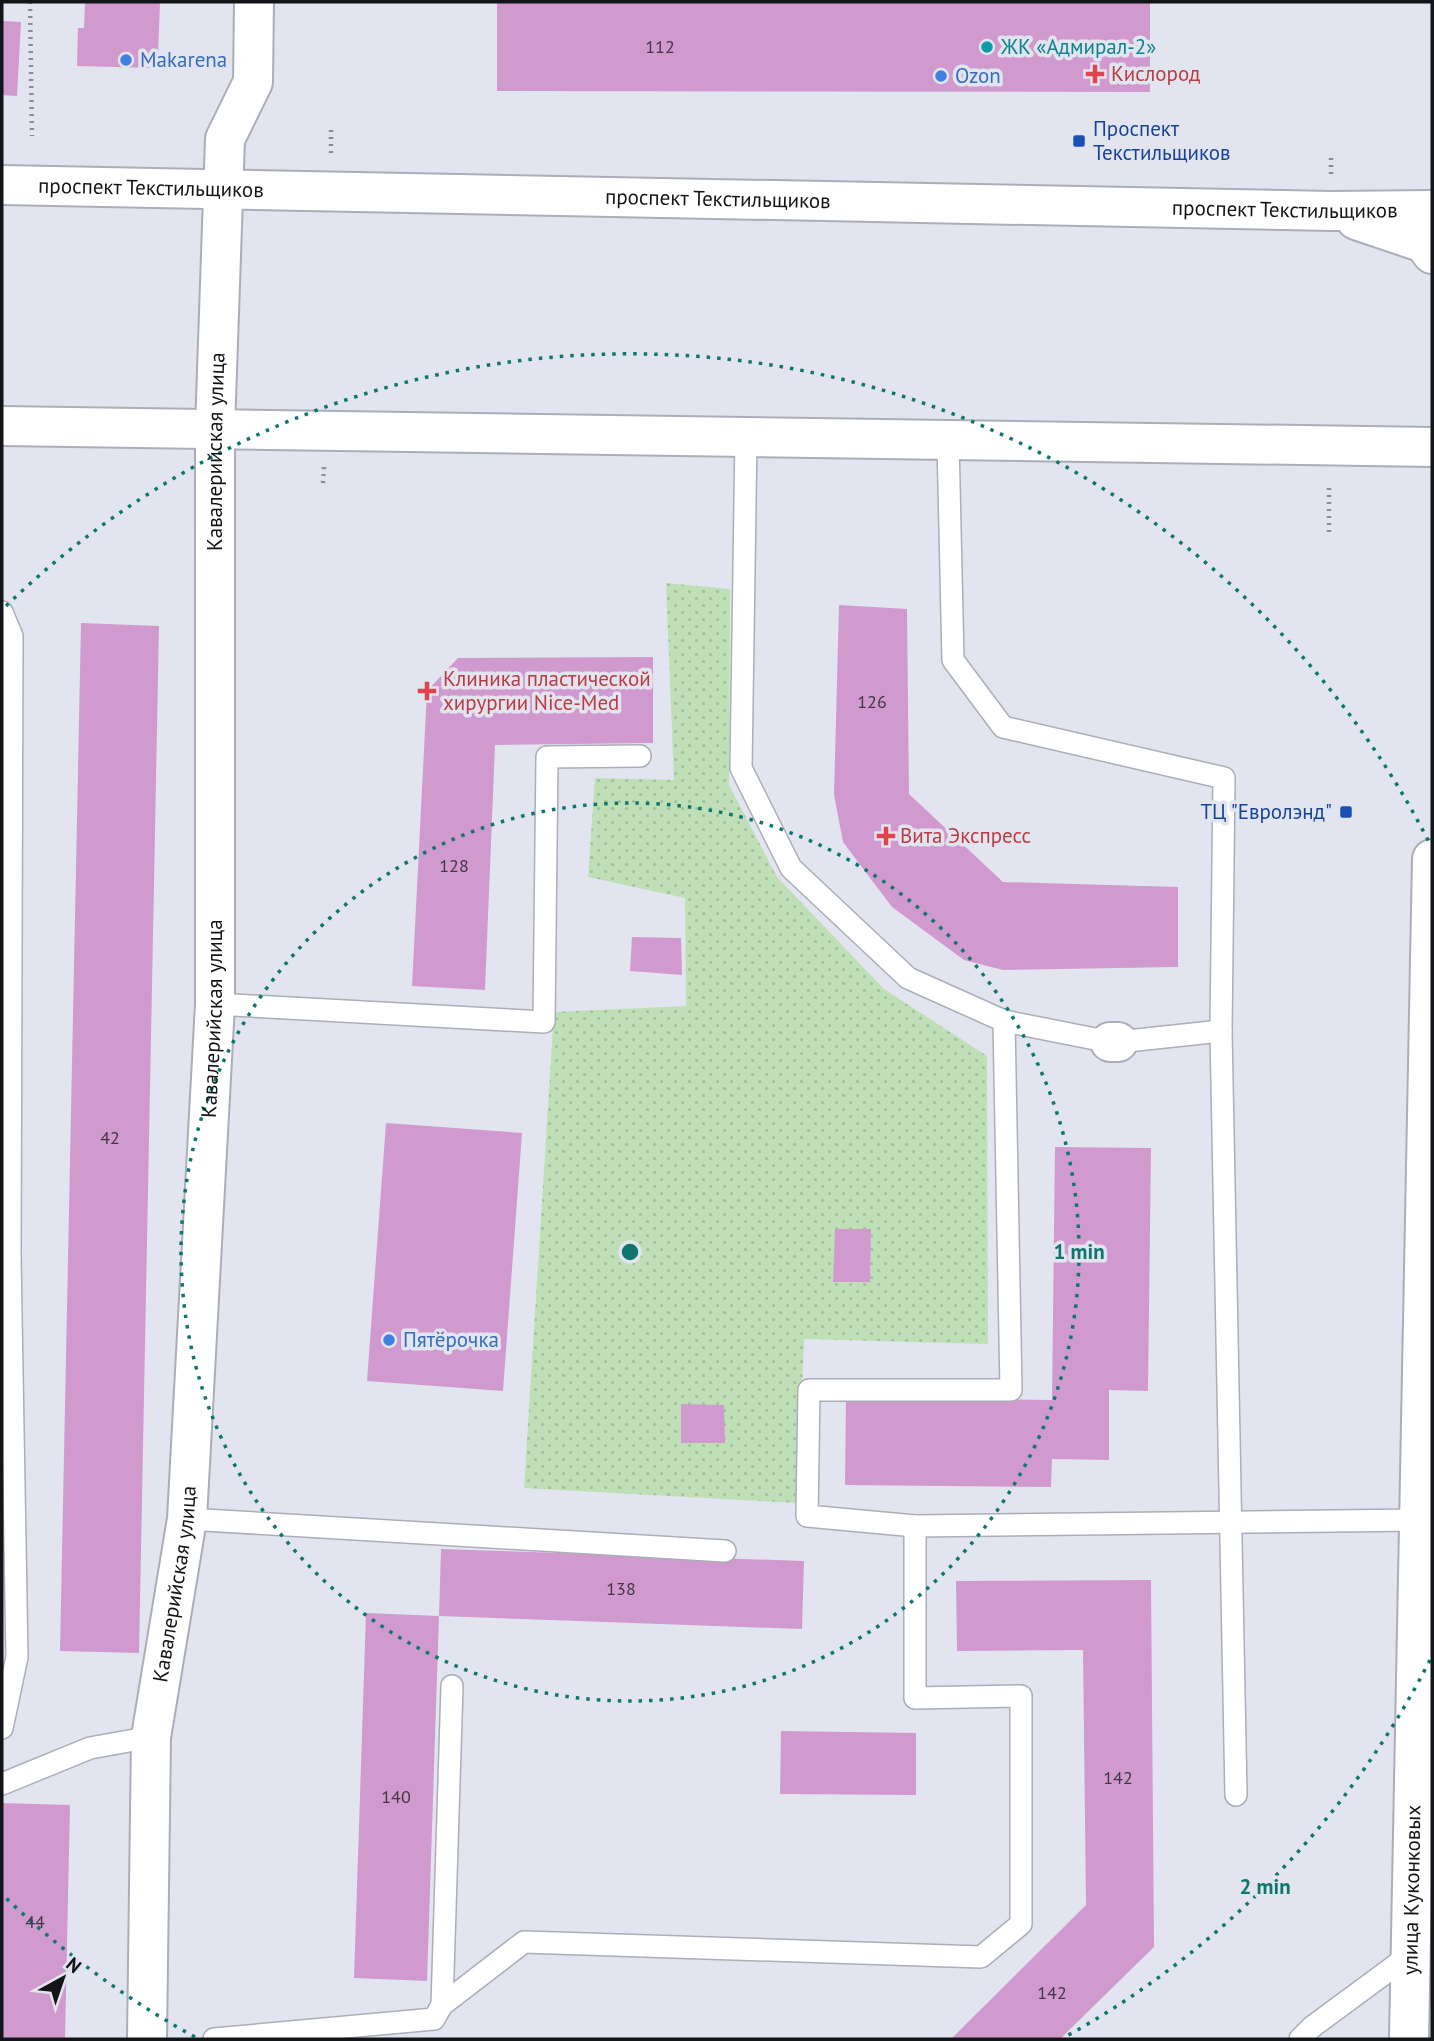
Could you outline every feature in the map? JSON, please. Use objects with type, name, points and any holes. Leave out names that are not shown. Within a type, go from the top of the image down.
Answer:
[{"type":"main road","name":"Кавалерийская улица","points":[[147,2039],[151,1737],[187,1519],[215,1004],[215,429],[225,139],[253,82],[254,2]]},
{"type":"main road","name":"проспект Текстильщиков","points":[[2,185],[1331,211],[1432,210]]},
{"type":"main road","points":[[1331,211],[1424,243],[1432,254]]},
{"type":"main road","points":[[2,425],[1432,447]]},
{"type":"main road","name":"улица Куконковых","points":[[1409,2039],[1432,859]]},
{"type":"lane","points":[[746,437],[741,768],[791,868],[908,978],[1004,1021],[1114,1042],[1221,1031]]},
{"type":"lane","points":[[948,441],[953,660],[1003,726],[1224,778],[1221,1031],[1236,1795]]},
{"type":"lane","points":[[2,612],[12,636],[6,1257],[9,1599],[17,1657],[2,1728]]},
{"type":"lane","points":[[215,1004],[544,1022],[547,757],[640,756]]},
{"type":"lane","points":[[1004,1021],[1011,1390],[809,1390],[807,1516],[915,1526],[1419,1520]]},
{"type":"lane","points":[[187,1519],[725,1551]]},
{"type":"lane","points":[[214,2039],[434,2020],[442,2005],[524,1942],[981,1957],[1021,1924],[1021,1696],[915,1698],[915,1526]]},
{"type":"lane","points":[[442,2005],[452,1686]]},
{"type":"lane","points":[[2,1784],[90,1748],[151,1737]]},
{"type":"lane","points":[[1300,2039],[1312,2027],[1411,1954]]},
{"type":"path","points":[[30,2],[32,136]]},
{"type":"path","points":[[1329,475],[1329,532]]},
{"type":"green space","points":[[666,583],[730,589],[729,785],[777,877],[884,989],[987,1056],[988,1344],[804,1339],[798,1503],[524,1488],[554,1012],[686,1006],[685,898],[588,877],[595,778],[674,780]]},
{"type":"building","points":[[85,2],[160,2],[158,56],[153,56],[152,68],[77,66],[78,28],[84,28]]},
{"type":"building","points":[[497,2],[1150,2],[1150,92],[497,91]]},
{"type":"building","points":[[2,21],[21,22],[17,96],[2,95]]},
{"type":"building","points":[[839,605],[907,609],[909,794],[1003,882],[1178,887],[1178,967],[1003,970],[964,960],[892,907],[843,842],[834,795]]},
{"type":"building","points":[[81,623],[159,626],[139,1653],[60,1651]]},
{"type":"building","points":[[653,657],[653,743],[495,745],[485,990],[412,986],[427,691],[458,658]]},
{"type":"building","points":[[632,937],[681,938],[682,975],[630,971]]},
{"type":"building","points":[[386,1123],[522,1133],[503,1391],[367,1381]]},
{"type":"building","points":[[1055,1147],[1151,1148],[1148,1391],[1109,1390],[1109,1460],[1052,1459],[1051,1487],[845,1485],[846,1397],[1052,1400]]},
{"type":"building","points":[[835,1229],[871,1229],[870,1282],[833,1282]]},
{"type":"building","points":[[681,1404],[724,1405],[725,1443],[681,1443]]},
{"type":"building","points":[[441,1549],[804,1561],[802,1629],[439,1616]]},
{"type":"building","points":[[1151,1580],[1154,1947],[1060,2039],[951,2039],[1086,1905],[1083,1650],[957,1651],[956,1581]]},
{"type":"building","points":[[366,1613],[439,1616],[427,1981],[354,1978]]},
{"type":"building","points":[[781,1731],[916,1733],[916,1795],[780,1794]]},
{"type":"building","points":[[2,1803],[70,1805],[65,2039],[2,2039]]},
{"type":"place","name":"ЖК «Адмирал-2»","points":[[987,47]]},
{"type":"place","name":"Makarena","points":[[126,60]]},
{"type":"place","name":"Кислород","points":[[1095,74]]},
{"type":"place","name":"Ozon","points":[[941,76]]},
{"type":"place","name":"Проспект Текстильщиков","points":[[1079,141]]},
{"type":"place","name":"Клиника пластической хирургии Nice-Med","points":[[427,691]]},
{"type":"place","name":"ТЦ \"Евролэнд\"","points":[[1346,812]]},
{"type":"place","name":"Вита Экспресс","points":[[886,836]]},
{"type":"place","name":"Пятёрочка","points":[[389,1340]]}]
